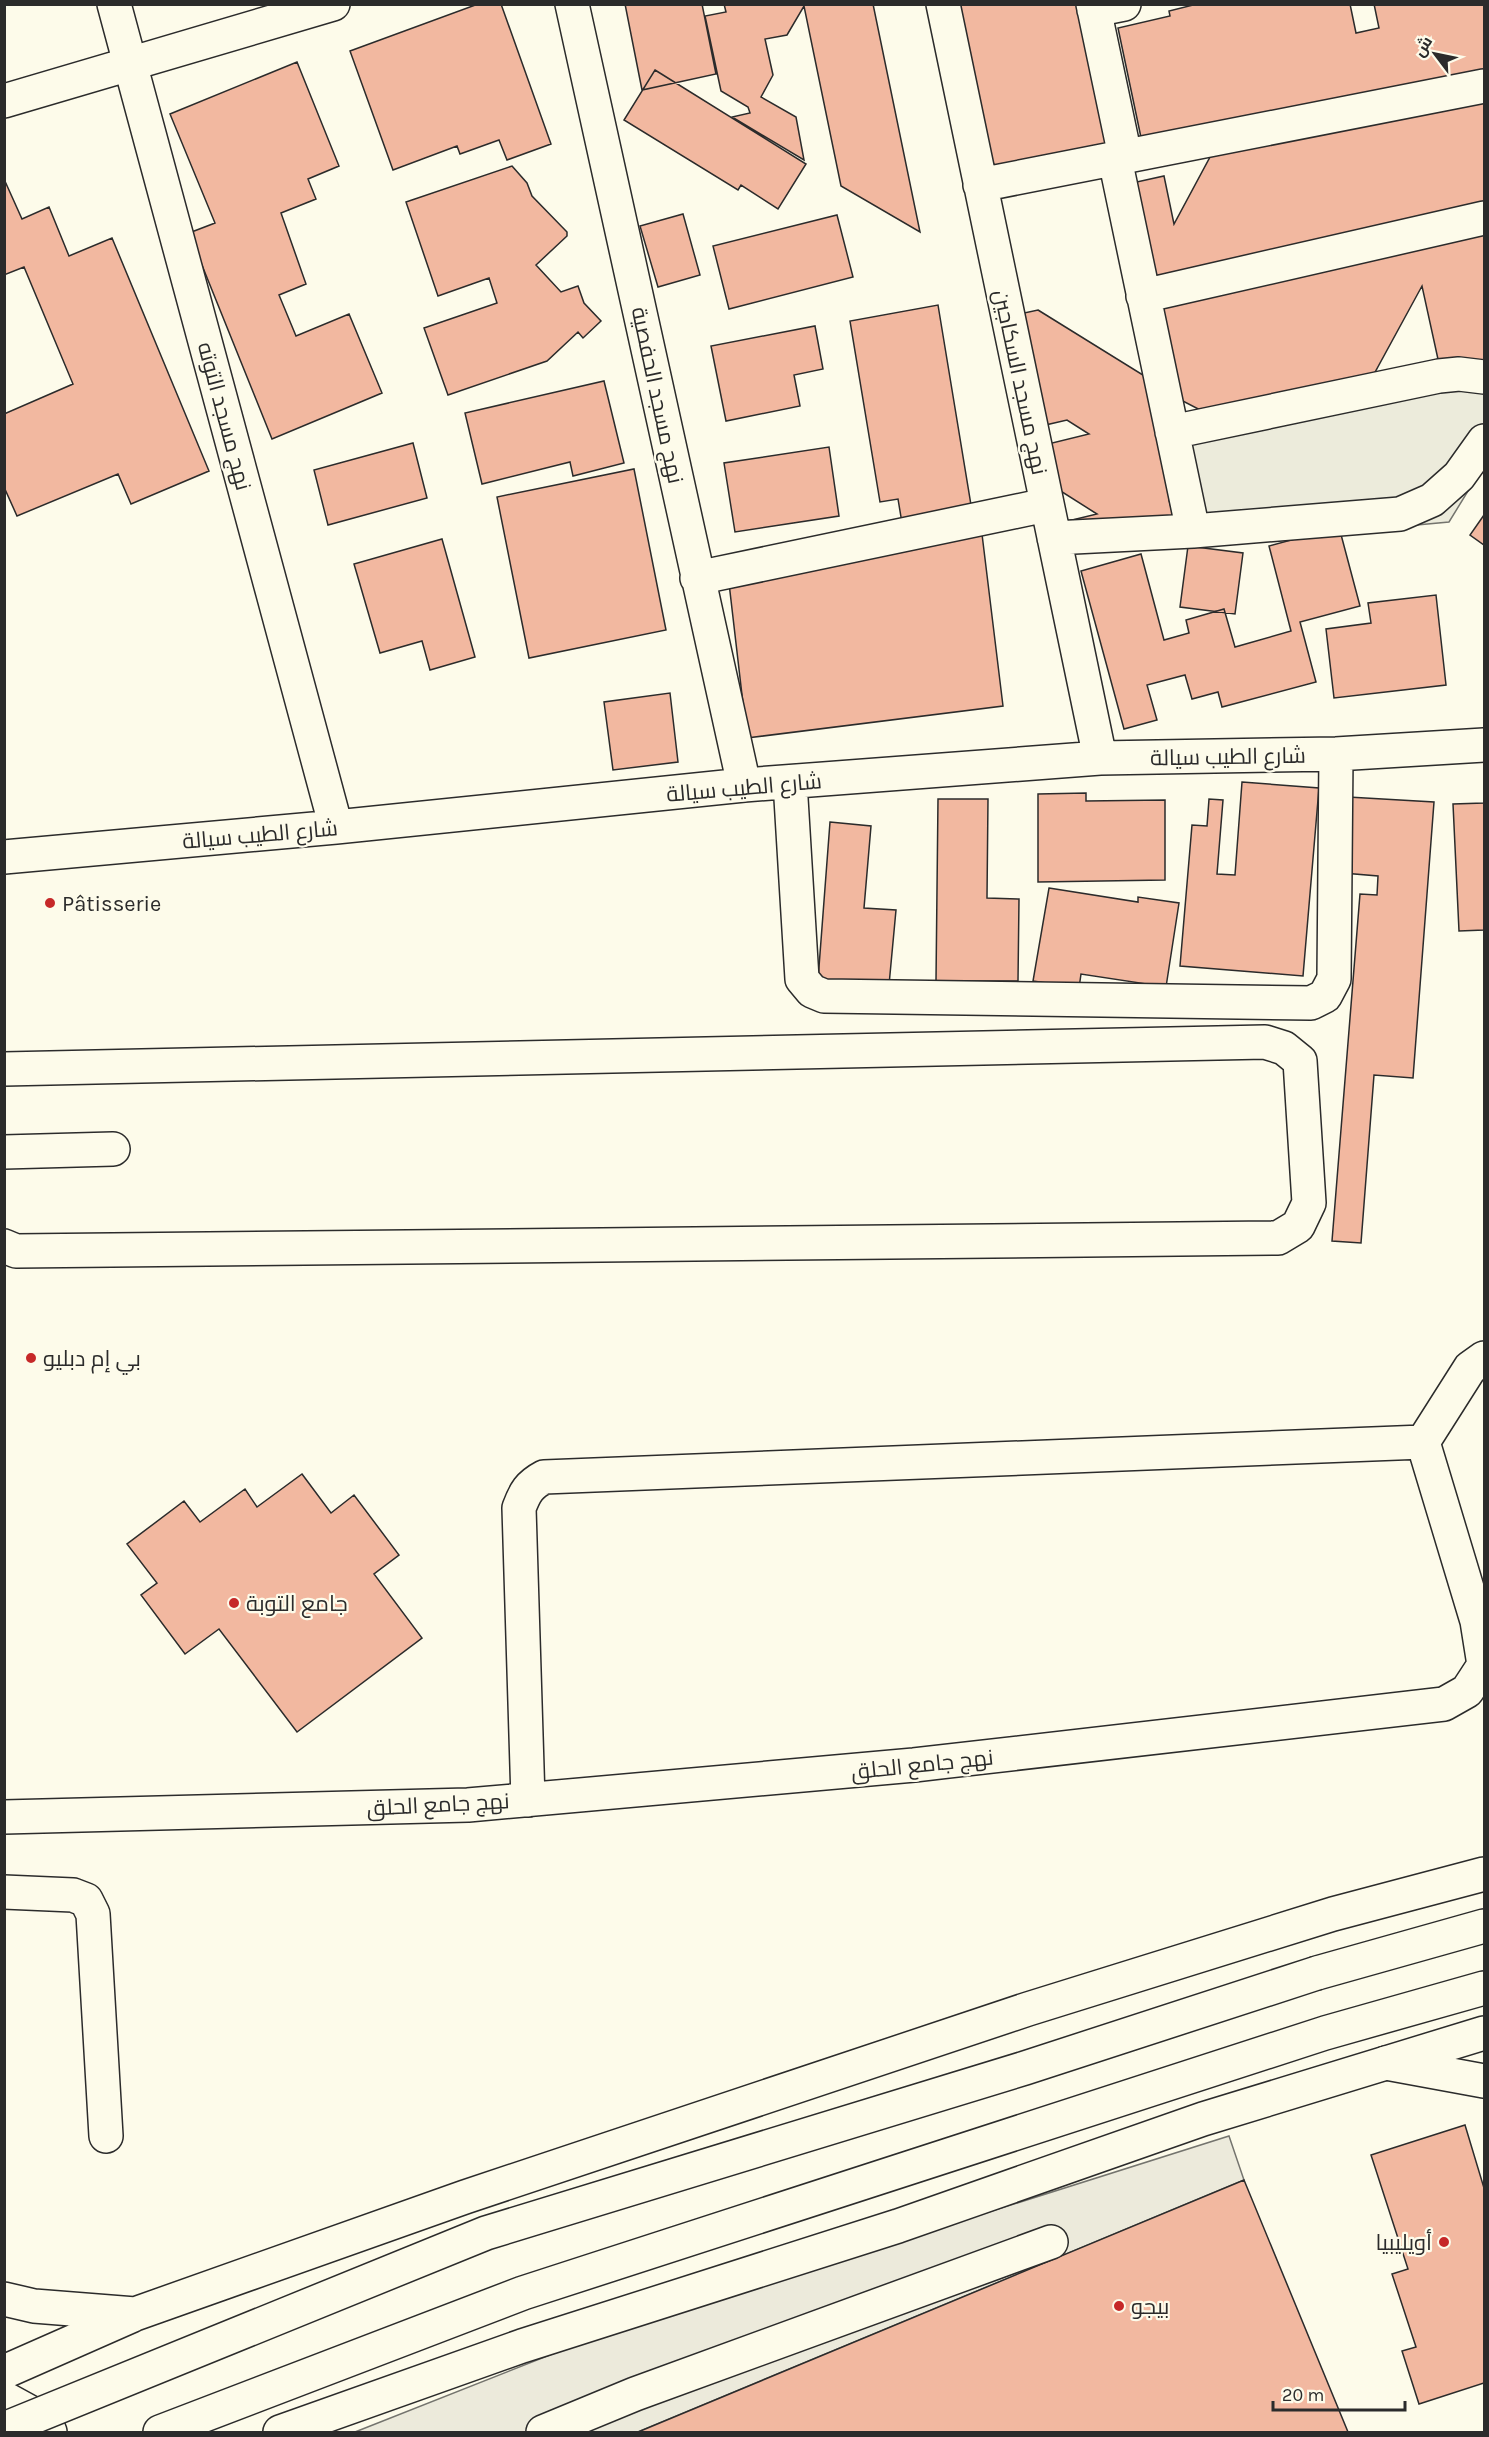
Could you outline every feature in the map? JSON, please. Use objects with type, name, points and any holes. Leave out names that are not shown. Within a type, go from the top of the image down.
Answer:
[{"type":"main road","name":"نهج مسجد التوته","points":[[114,4],[336,827]]},
{"type":"main road","points":[[4,101],[333,4]]},
{"type":"main road","name":"نهج مسجد الحفصية","points":[[572,4],[744,785]]},
{"type":"main road","name":"نهج مسجد السكاجين","points":[[943,4],[1100,758]]},
{"type":"main road","points":[[1104,6],[1120,158],[1143,296],[1193,531]]},
{"type":"main road","points":[[980,185],[1485,86]]},
{"type":"main road","points":[[1143,296],[1485,218]]},
{"type":"main road","points":[[1172,432],[1439,376],[1459,374],[1485,377]]},
{"type":"main road","points":[[1054,538],[1193,531],[1400,514],[1432,500],[1459,476],[1485,441]]},
{"type":"main road","points":[[698,578],[1047,505]]},
{"type":"main road","name":"شارع الطيب سيالة","points":[[4,857],[336,827],[744,785],[1100,758],[1336,754],[1485,745]]},
{"type":"main road","points":[[790,782],[802,979],[812,991],[824,996],[1311,1003],[1325,996],[1334,979],[1336,754]]},
{"type":"main road","points":[[4,1069],[1265,1042],[1284,1048],[1300,1061],[1309,1203],[1298,1226],[1278,1238],[16,1251],[4,1246]]},
{"type":"main road","points":[[4,1152],[113,1149]]},
{"type":"main road","points":[[528,1800],[519,1508],[531,1484],[544,1477],[1423,1442],[1470,1368],[1485,1358]]},
{"type":"main road","name":"نهج جامع الحلق","points":[[4,1817],[468,1805],[914,1765],[1444,1704],[1467,1691],[1484,1665],[1477,1621],[1423,1442]]},
{"type":"main road","points":[[4,2372],[135,2314],[465,2197],[1028,2009],[1333,1914],[1485,1874]]},
{"type":"main road","points":[[4,1892],[73,1895],[86,1900],[93,1914],[106,2136]]},
{"type":"main road","points":[[4,2428],[486,2233],[1025,2068],[1317,1973],[1485,1926]]},
{"type":"main road","points":[[160,2433],[523,2292],[1325,2033],[1485,1988]]},
{"type":"main road","points":[[280,2433],[522,2346],[898,2226],[1203,2119],[1485,2033]]},
{"type":"main road","points":[[1386,2063],[1485,2081]]},
{"type":"main road","points":[[543,2433],[635,2394],[1051,2242]]},
{"type":"main road","points":[[4,2299],[34,2306],[135,2314]]},
{"type":"main road","points":[[4,2398],[35,2415],[50,2433]]},
{"type":"shaded area","points":[[1484,350],[1484,465],[1449,522],[1187,546],[1157,425]]},
{"type":"shaded area","points":[[1229,2136],[1244,2180],[638,2432],[355,2432],[603,2334]]},
{"type":"building","points":[[478,4],[501,4],[551,144],[507,160],[499,140],[460,154],[457,146],[393,170],[350,51]]},
{"type":"building","points":[[625,4],[702,4],[716,74],[642,90]]},
{"type":"building","points":[[724,4],[873,4],[920,232],[841,186],[804,6],[787,35],[765,39],[773,75],[761,97],[796,117],[804,160],[732,117],[750,113],[748,107],[721,91],[705,16],[726,12]]},
{"type":"building","points":[[951,4],[1090,4],[1118,142],[985,171]]},
{"type":"building","points":[[1197,4],[1350,4],[1356,33],[1379,28],[1374,4],[1484,4],[1484,373],[1443,382],[1422,286],[1362,396],[1231,426],[1177,398],[1132,183],[1164,176],[1174,224],[1225,129],[1143,147],[1118,28],[1170,16],[1169,11]]},
{"type":"building","points":[[297,62],[339,166],[308,179],[316,199],[281,213],[306,284],[279,295],[296,336],[349,314],[382,393],[272,439],[189,233],[215,223],[170,114]]},
{"type":"building","points":[[655,70],[806,164],[778,209],[741,185],[738,190],[624,120]]},
{"type":"building","points":[[512,166],[527,183],[532,196],[567,232],[567,236],[536,265],[561,292],[578,286],[584,303],[601,321],[583,338],[578,332],[547,361],[448,395],[424,328],[497,303],[489,278],[438,296],[406,202]]},
{"type":"building","points":[[4,179],[22,219],[49,207],[69,256],[112,238],[209,471],[131,504],[118,474],[17,516],[4,487],[4,414],[73,384],[24,267],[4,275]]},
{"type":"building","points":[[683,214],[700,275],[658,287],[640,226]]},
{"type":"building","points":[[837,215],[853,277],[729,309],[713,246]]},
{"type":"building","points":[[938,305],[972,511],[902,523],[898,499],[880,502],[850,321]]},
{"type":"building","points":[[1038,310],[1151,380],[1176,489],[1169,500],[1176,526],[1068,521],[1097,514],[1059,490],[1048,444],[1089,434],[1067,420],[1041,426],[1015,315]]},
{"type":"building","points":[[815,326],[823,369],[794,375],[800,406],[726,421],[711,346]]},
{"type":"building","points":[[604,381],[624,463],[573,476],[570,462],[482,484],[465,413]]},
{"type":"building","points":[[413,443],[427,498],[328,525],[314,470]]},
{"type":"building","points":[[829,447],[839,516],[735,532],[724,463]]},
{"type":"building","points":[[634,469],[666,630],[529,658],[497,497]]},
{"type":"building","points":[[1484,515],[1484,545],[1470,535]]},
{"type":"building","points":[[981,526],[1003,706],[747,738],[729,583]]},
{"type":"building","points":[[1339,527],[1360,606],[1300,622],[1316,682],[1222,707],[1218,692],[1192,699],[1185,675],[1147,685],[1157,720],[1124,729],[1081,571],[1141,554],[1164,640],[1189,633],[1186,620],[1224,609],[1235,647],[1291,631],[1269,546]]},
{"type":"building","points":[[442,539],[475,657],[430,670],[422,641],[380,653],[354,564]]},
{"type":"building","points":[[1188,546],[1243,553],[1235,614],[1180,607]]},
{"type":"building","points":[[1436,595],[1446,685],[1334,698],[1326,629],[1371,623],[1368,603]]},
{"type":"building","points":[[670,693],[678,762],[613,770],[604,702]]},
{"type":"building","points":[[1242,782],[1319,788],[1303,976],[1180,966],[1192,825],[1207,826],[1209,799],[1223,800],[1217,874],[1235,875]]},
{"type":"building","points":[[1086,793],[1086,801],[1165,800],[1165,880],[1038,882],[1038,794]]},
{"type":"building","points":[[1348,797],[1434,802],[1413,1078],[1374,1075],[1361,1243],[1332,1241],[1360,894],[1377,895],[1378,876],[1343,873]]},
{"type":"building","points":[[938,799],[988,799],[987,898],[1019,899],[1018,981],[936,981]]},
{"type":"building","points":[[1484,803],[1484,930],[1459,931],[1453,804]]},
{"type":"building","points":[[830,822],[871,826],[864,908],[896,910],[889,985],[818,980]]},
{"type":"building","points":[[1049,888],[1138,902],[1138,897],[1179,903],[1166,987],[1081,974],[1079,988],[1033,981]]},
{"type":"building","points":[[302,1474],[331,1513],[354,1495],[399,1555],[374,1574],[422,1638],[297,1732],[219,1629],[185,1654],[141,1595],[157,1583],[127,1544],[184,1501],[200,1522],[245,1489],[257,1507]]},
{"type":"building","points":[[1465,2125],[1484,2188],[1484,2383],[1419,2404],[1402,2351],[1416,2347],[1392,2274],[1408,2269],[1371,2155]]},
{"type":"building","name":"بيجو","points":[[1244,2180],[1348,2432],[638,2432]]},
{"type":"place","name":"Pâtisserie","points":[[50,903]]},
{"type":"place","name":"بي إم دبليو","points":[[31,1358]]},
{"type":"place","name":"جامع التوبة","points":[[234,1603]]},
{"type":"place","name":"أويليبيا","points":[[1444,2242]]},
{"type":"place","name":"بيجو","points":[[1119,2306]]}]
